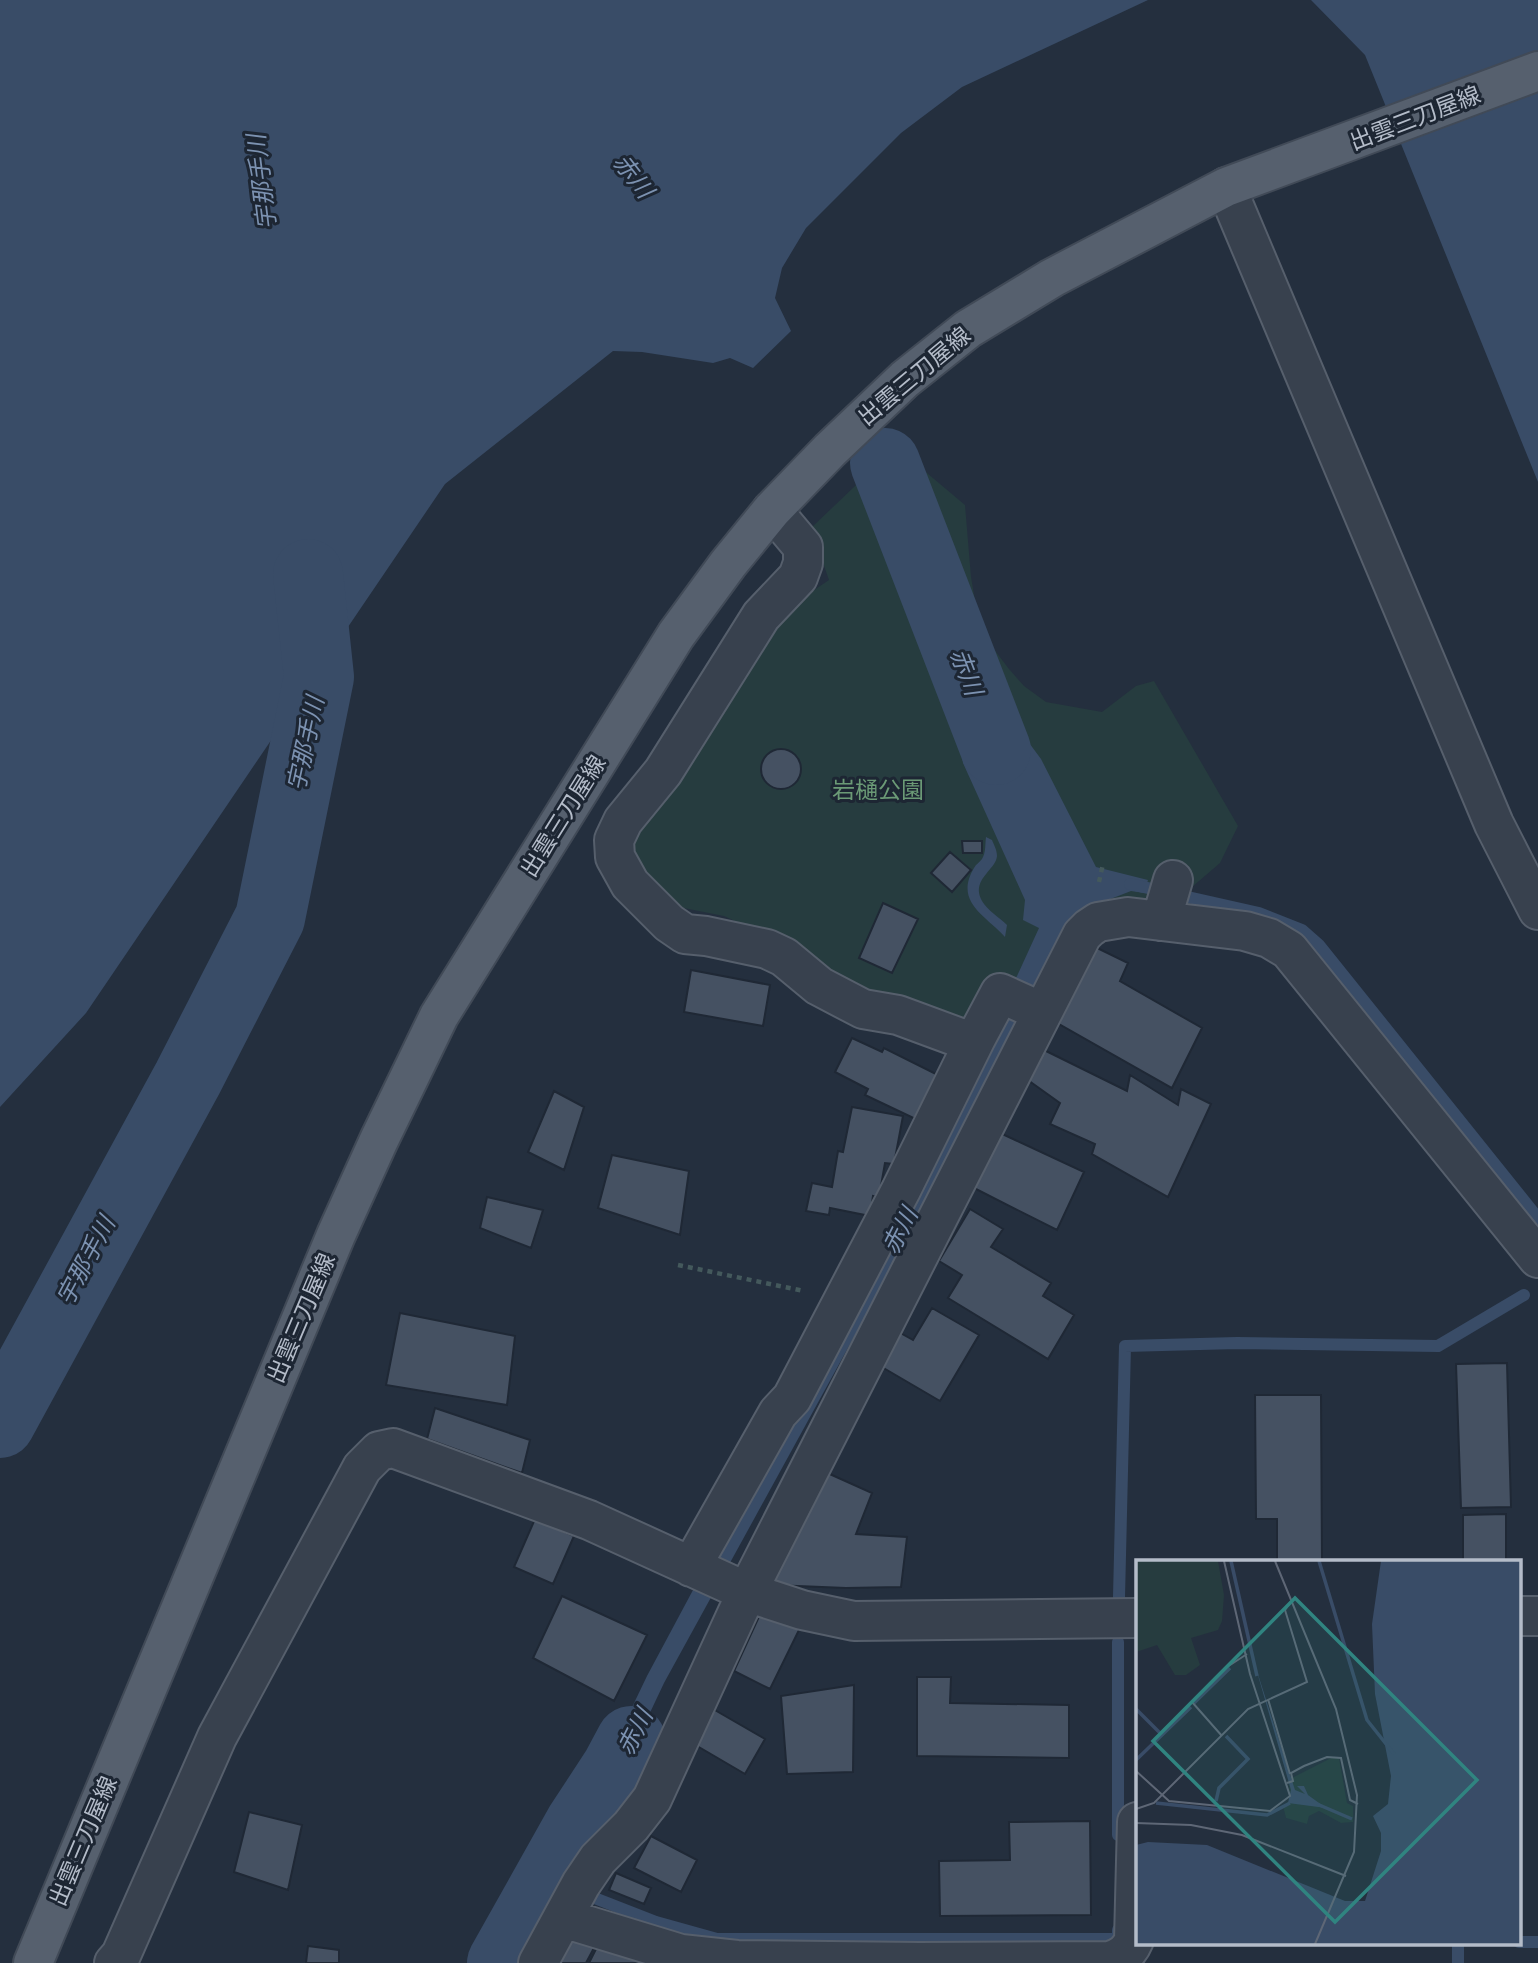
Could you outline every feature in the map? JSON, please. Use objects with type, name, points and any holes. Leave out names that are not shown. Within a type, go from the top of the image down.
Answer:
[{"type":"main road","name":"出雲三刀屋線","points":[[33,1963],[330,1248],[439,1016],[676,635],[728,564],[772,510],[830,450],[905,379],[968,328],[1052,278],[1226,187],[1538,71]]},
{"type":"street","points":[[1226,187],[1494,824],[1538,911]]},
{"type":"street","points":[[772,510],[803,547],[803,563],[798,577],[761,616],[663,772],[623,821],[614,840],[615,857],[630,884],[669,923],[685,934],[767,949],[784,957],[819,986],[863,1009],[898,1015],[963,1039],[976,1038]]},
{"type":"street","points":[[715,1577],[1025,1005],[1082,935],[1098,922],[1118,918],[1168,897],[1245,931],[1269,938],[1289,950],[1538,1258]]},
{"type":"street","points":[[537,1963],[598,1859],[631,1826],[652,1798],[715,1577],[778,1413],[792,1398],[844,1299],[919,1199],[976,1038],[1000,993],[1025,1005]]},
{"type":"street","points":[[114,1963],[121,1955],[217,1737],[362,1468],[379,1451],[393,1448],[576,1515],[715,1577],[802,1610],[854,1620],[1136,1618]]},
{"type":"street","points":[[1520,1616],[1538,1616]]},
{"type":"street","points":[[562,1918],[681,1954],[737,1960],[1110,1961],[1120,1958],[1130,1950],[1134,1940],[1136,1861]]},
{"type":"path","points":[[1101,871],[1103,864]]},
{"type":"path","points":[[678,1265],[844,1299]]},
{"type":"green space","name":"岩樋公園","points":[[896,447],[965,505],[971,577],[980,631],[1024,686],[1046,702],[1102,712],[1136,686],[1154,681],[1238,826],[1220,863],[1192,887],[1189,905],[1143,899],[1122,900],[973,1021],[869,998],[789,946],[724,916],[674,906],[627,867],[637,818],[729,685],[795,603],[829,580],[811,528]]},
{"type":"water","points":[[0,0],[1148,0],[962,87],[901,133],[806,228],[782,268],[775,298],[791,331],[753,368],[730,358],[713,363],[642,352],[613,351],[445,484],[86,1013],[0,1107]]},
{"type":"water","points":[[1311,0],[1538,0],[1538,482],[1365,55]]},
{"type":"water","points":[[967,659],[1041,759],[1096,867],[1148,880],[1144,893],[1131,891],[1090,907],[664,1683],[595,1829],[578,1820],[647,1676],[990,1035],[1039,928],[1023,920],[1025,900],[963,763],[950,681],[957,663]]},
{"type":"water","points":[[986,837],[992,840],[997,856],[981,881],[979,894],[987,908],[1007,925],[1005,937],[974,907],[968,890],[974,868],[983,857]]},
{"type":"building","points":[[781,749],[795,755],[801,769],[795,783],[781,789],[767,783],[761,769],[767,755]]},
{"type":"building","points":[[962,841],[982,841],[982,853],[963,853]]},
{"type":"building","points":[[950,852],[971,870],[952,892],[931,873]]},
{"type":"building","points":[[883,903],[918,919],[892,973],[859,958]]},
{"type":"building","points":[[1089,944],[1128,963],[1120,981],[1202,1028],[1172,1088],[1059,1024]]},
{"type":"building","points":[[691,970],[770,985],[763,1026],[684,1012]]},
{"type":"building","points":[[852,1038],[882,1052],[884,1048],[948,1080],[926,1124],[865,1095],[868,1089],[835,1072]]},
{"type":"building","points":[[1042,1049],[1127,1091],[1130,1075],[1178,1105],[1181,1089],[1211,1104],[1168,1197],[1092,1154],[1095,1144],[1050,1124],[1060,1103],[1025,1078]]},
{"type":"building","points":[[554,1091],[584,1107],[564,1170],[528,1152]]},
{"type":"building","points":[[852,1107],[903,1116],[894,1164],[885,1163],[879,1197],[873,1196],[870,1216],[830,1208],[829,1215],[806,1211],[812,1183],[832,1187],[838,1151],[843,1152]]},
{"type":"building","points":[[998,1132],[1084,1172],[1057,1230],[974,1188]]},
{"type":"building","points":[[612,1155],[689,1171],[680,1235],[598,1208]]},
{"type":"building","points":[[487,1197],[543,1210],[531,1248],[480,1228]]},
{"type":"building","points":[[970,1209],[1003,1229],[991,1247],[1051,1283],[1043,1296],[1074,1315],[1048,1359],[948,1298],[962,1275],[939,1261]]},
{"type":"building","points":[[932,1308],[979,1335],[940,1401],[875,1363],[895,1330],[913,1340]]},
{"type":"building","points":[[400,1313],[515,1336],[507,1405],[386,1385]]},
{"type":"building","points":[[1507,1363],[1511,1507],[1461,1508],[1456,1364]]},
{"type":"building","points":[[1255,1395],[1321,1395],[1322,1560],[1277,1560],[1277,1519],[1256,1519]]},
{"type":"building","points":[[435,1408],[530,1440],[522,1473],[427,1439]]},
{"type":"building","points":[[823,1471],[872,1493],[856,1534],[907,1537],[901,1587],[773,1585],[779,1554]]},
{"type":"building","points":[[1506,1514],[1506,1560],[1463,1560],[1463,1515]]},
{"type":"building","points":[[535,1519],[574,1536],[553,1584],[514,1567]]},
{"type":"building","points":[[562,1596],[647,1635],[614,1701],[533,1658]]},
{"type":"building","points":[[762,1610],[800,1628],[770,1689],[734,1671]]},
{"type":"building","points":[[917,1677],[951,1677],[950,1703],[1069,1705],[1069,1758],[917,1756]]},
{"type":"building","points":[[854,1685],[853,1772],[787,1774],[781,1696]]},
{"type":"building","points":[[713,1709],[765,1739],[745,1774],[692,1743]]},
{"type":"building","points":[[249,1812],[302,1825],[288,1890],[234,1872]]},
{"type":"building","points":[[1090,1821],[1091,1915],[940,1916],[939,1861],[1010,1860],[1009,1822]]},
{"type":"building","points":[[651,1836],[697,1860],[681,1892],[634,1868]]},
{"type":"building","points":[[616,1873],[651,1888],[644,1904],[609,1890]]},
{"type":"building","points":[[571,1934],[595,1946],[586,1963],[556,1963]]},
{"type":"building","points":[[308,1946],[339,1950],[339,1963],[306,1963]]},
{"type":"building","points":[[597,1947],[663,1963],[589,1963]]},
{"type":"waterway","name":"赤川","points":[[885,463],[996,750]]},
{"type":"waterway","name":"宇那手川","points":[[0,1423],[188,1078],[270,918],[319,677],[308,574]]},
{"type":"waterway","points":[[1130,884],[1259,913],[1302,930],[1319,945],[1538,1218]]},
{"type":"waterway","points":[[1119,1597],[1125,1346],[1237,1343],[1438,1346],[1524,1295]]},
{"type":"waterway","points":[[1118,1642],[1118,1835]]},
{"type":"waterway","name":"赤川","points":[[502,1963],[580,1824],[631,1741]]},
{"type":"waterway","name":"赤川","points":[[549,1879],[556,1882]]},
{"type":"waterway","points":[[592,1897],[656,1922],[717,1939],[1118,1939],[1118,1930]]},
{"type":"waterway","points":[[1520,1942],[1538,1942]]},
{"type":"waterway","points":[[1458,1946],[1458,1963]]}]
